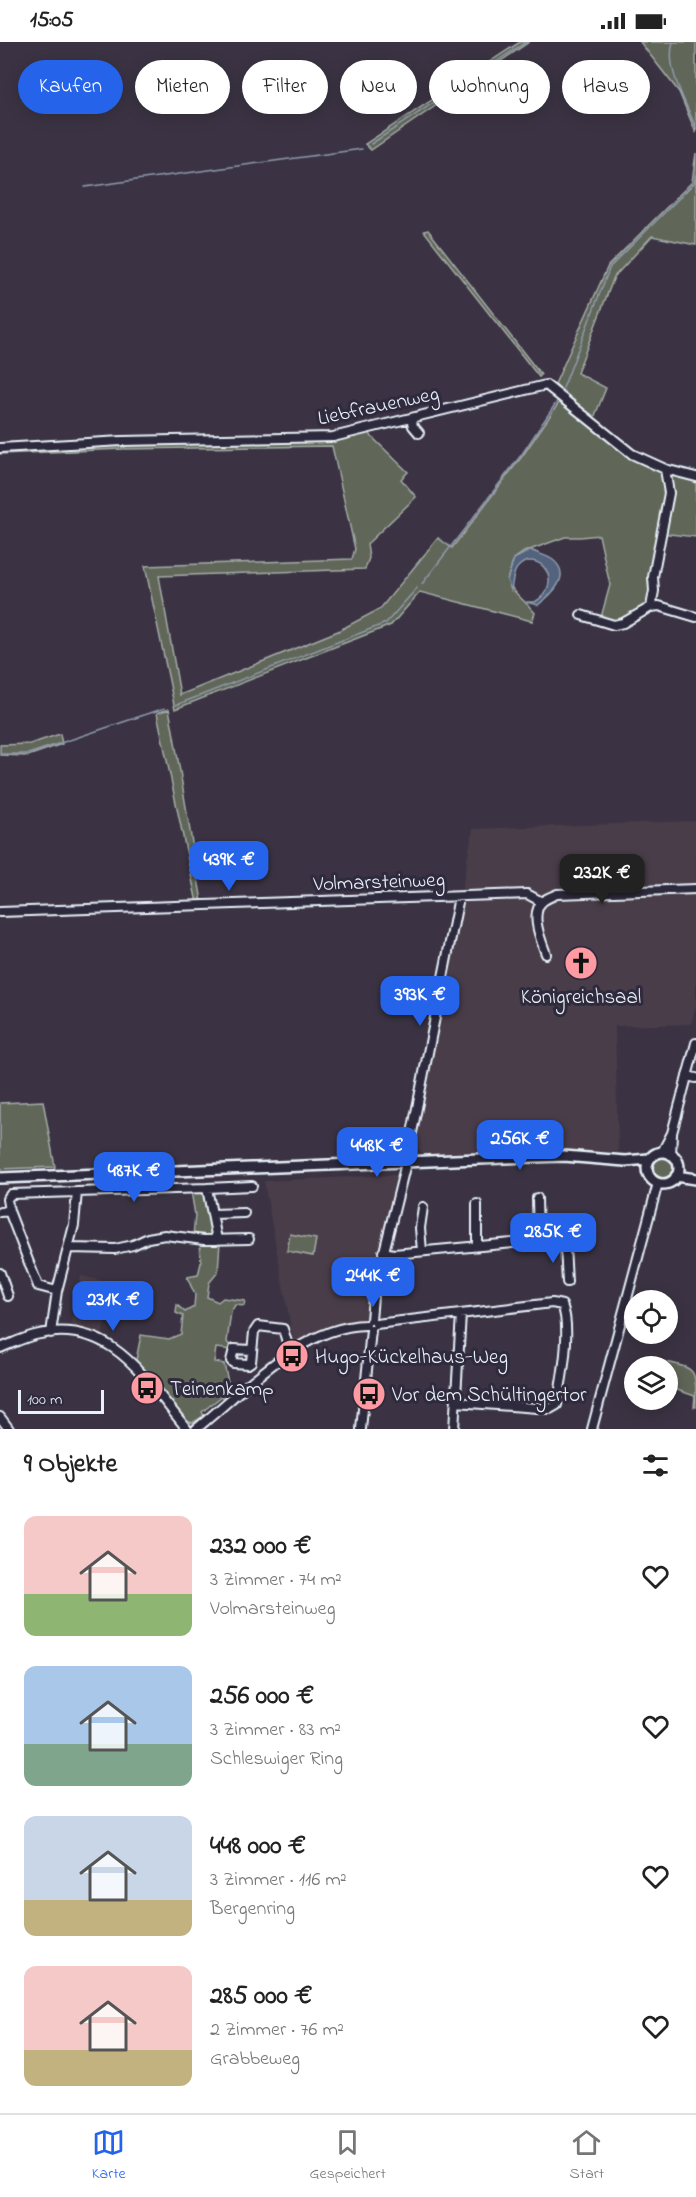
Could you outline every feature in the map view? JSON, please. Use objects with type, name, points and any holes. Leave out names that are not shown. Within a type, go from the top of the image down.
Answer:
[{"type":"main road","points":[[647,1170],[649,1160],[657,1153],[667,1153],[677,1172],[696,1178]]},
{"type":"main road","points":[[0,1178],[564,1156],[625,1161],[649,1160]]},
{"type":"main road","points":[[625,1161],[647,1170],[653,1180],[658,1183],[668,1183],[677,1172]]},
{"type":"street","name":"Liebfrauenweg","points":[[0,448],[122,441],[333,437],[546,385],[632,454],[665,469],[696,477]]},
{"type":"street","points":[[411,418],[413,426],[419,433]]},
{"type":"street","points":[[651,607],[654,591],[653,577],[669,493],[665,469]]},
{"type":"street","points":[[581,615],[614,625],[623,623],[651,607],[659,606],[696,617]]},
{"type":"street","points":[[546,954],[539,935],[537,913],[542,902],[557,894],[696,889]]},
{"type":"street","name":"Volmarsteinweg","points":[[0,912],[527,894],[542,902]]},
{"type":"street","points":[[361,1429],[373,1296],[406,1163],[459,897]]},
{"type":"street","points":[[667,1153],[696,1043]]},
{"type":"street","points":[[687,1076],[696,1078]]},
{"type":"street","points":[[592,1429],[658,1183]]},
{"type":"street","points":[[57,1291],[38,1286],[9,1211],[7,1200],[10,1194],[252,1186]]},
{"type":"street","points":[[207,1188],[217,1240]]},
{"type":"street","points":[[51,1333],[57,1291],[70,1248],[77,1192]]},
{"type":"street","points":[[537,1198],[538,1240]]},
{"type":"street","points":[[477,1204],[477,1246]]},
{"type":"street","points":[[422,1251],[420,1228],[423,1207]]},
{"type":"street","points":[[0,1212],[9,1211]]},
{"type":"street","points":[[213,1214],[244,1213]]},
{"type":"street","points":[[70,1248],[115,1249],[165,1235],[217,1240],[249,1239]]},
{"type":"street","points":[[383,1252],[394,1254],[556,1239],[565,1246],[567,1282]]},
{"type":"street","points":[[0,1273],[8,1296]]},
{"type":"street","points":[[196,1429],[290,1352],[324,1333],[355,1325],[552,1303],[562,1305],[566,1313],[565,1358],[556,1405],[550,1409],[456,1402]]},
{"type":"street","points":[[454,1429],[461,1314]]},
{"type":"street","points":[[251,1350],[254,1332],[258,1326],[283,1329],[290,1352]]},
{"type":"street","points":[[0,1348],[34,1335],[51,1333],[77,1333],[103,1340],[132,1363],[187,1429]]},
{"type":"street","points":[[0,1417],[9,1429]]},
{"type":"shaded area","points":[[696,821],[696,1005],[691,1024],[615,1026],[618,1152],[553,1150],[423,1154],[414,1144],[473,829]]},
{"type":"shaded area","points":[[398,1175],[373,1271],[365,1319],[317,1330],[294,1344],[264,1181]]},
{"type":"shaded area","points":[[81,1276],[129,1287],[109,1305],[102,1335],[70,1327]]},
{"type":"green space","points":[[520,42],[529,42],[503,60],[493,60]]},
{"type":"green space","points":[[640,42],[696,42],[696,133],[679,92]]},
{"type":"green space","points":[[429,102],[429,110],[371,150],[365,144],[411,114],[417,114],[417,110]]},
{"type":"green space","points":[[696,153],[696,245],[652,236],[614,277],[577,373],[606,388],[594,418],[555,384],[608,266],[692,182]]},
{"type":"green space","points":[[428,230],[541,375],[539,377],[424,231]]},
{"type":"green space","points":[[560,401],[632,456],[664,470],[667,494],[651,606],[622,622],[600,621],[610,585],[599,535],[565,537],[524,552],[514,559],[507,580],[535,613],[532,621],[420,592],[391,625],[175,709],[145,566],[352,559],[355,549],[332,446],[125,449],[124,442],[334,438],[368,430],[372,437],[408,472],[401,479],[416,497],[367,544],[369,558],[365,569],[159,576],[180,695],[338,631],[380,609],[438,538],[452,548],[523,455]]},
{"type":"green space","points":[[122,442],[123,449],[0,454],[0,449]]},
{"type":"green space","points":[[666,470],[696,478],[696,537],[661,533],[669,494]]},
{"type":"green space","points":[[169,709],[202,902],[197,903],[157,713]]},
{"type":"green space","points":[[60,734],[62,744],[28,756],[0,755],[0,745],[30,744]]},
{"type":"green space","points":[[43,1101],[55,1167],[0,1169],[0,1103]]},
{"type":"green space","points":[[663,1156],[672,1159],[675,1168],[672,1177],[663,1180],[654,1177],[651,1168],[654,1159]]},
{"type":"green space","points":[[191,1191],[206,1192],[213,1236],[193,1236],[195,1215]]},
{"type":"green space","points":[[290,1234],[316,1239],[313,1256],[287,1251]]},
{"type":"green space","points":[[200,1241],[220,1242],[218,1272],[209,1283],[207,1297],[218,1302],[223,1298],[245,1301],[244,1306],[235,1305],[231,1312],[227,1342],[231,1350],[216,1348],[214,1362],[224,1364],[231,1395],[225,1399],[222,1396],[202,1412],[204,1416],[192,1423],[187,1421],[136,1360],[141,1335],[169,1339],[181,1334],[183,1316],[176,1313],[177,1305],[185,1312],[194,1307],[195,1295],[187,1277],[198,1275],[201,1263]]},
{"type":"green space","points":[[678,1365],[686,1367],[694,1375],[696,1407],[694,1407],[695,1396],[678,1390]]},
{"type":"water","points":[[531,550],[553,560],[561,572],[554,591],[538,605],[526,602],[535,602],[544,594],[549,585],[546,570],[540,564],[533,561],[525,562],[518,567],[511,590],[507,580],[514,559]]},
{"type":"waterway","points":[[371,144],[526,42]]},
{"type":"waterway","points":[[673,42],[671,52],[674,74],[696,128]]},
{"type":"waterway","points":[[85,187],[362,149]]},
{"type":"waterway","points":[[563,388],[610,267],[694,183],[696,170]]},
{"type":"waterway","points":[[422,584],[522,454],[558,400]]},
{"type":"waterway","points":[[176,705],[386,623],[417,588]]},
{"type":"waterway","points":[[0,754],[28,754],[165,708]]},
{"type":"place","name":"Königreichsaal","points":[[581,963]]},
{"type":"place","name":"Hugo-Kückelhaus-Weg","points":[[292,1356]]},
{"type":"place","name":"Teinenkamp","points":[[147,1388]]},
{"type":"place","name":"Vor dem Schültingertor","points":[[369,1394]]}]
